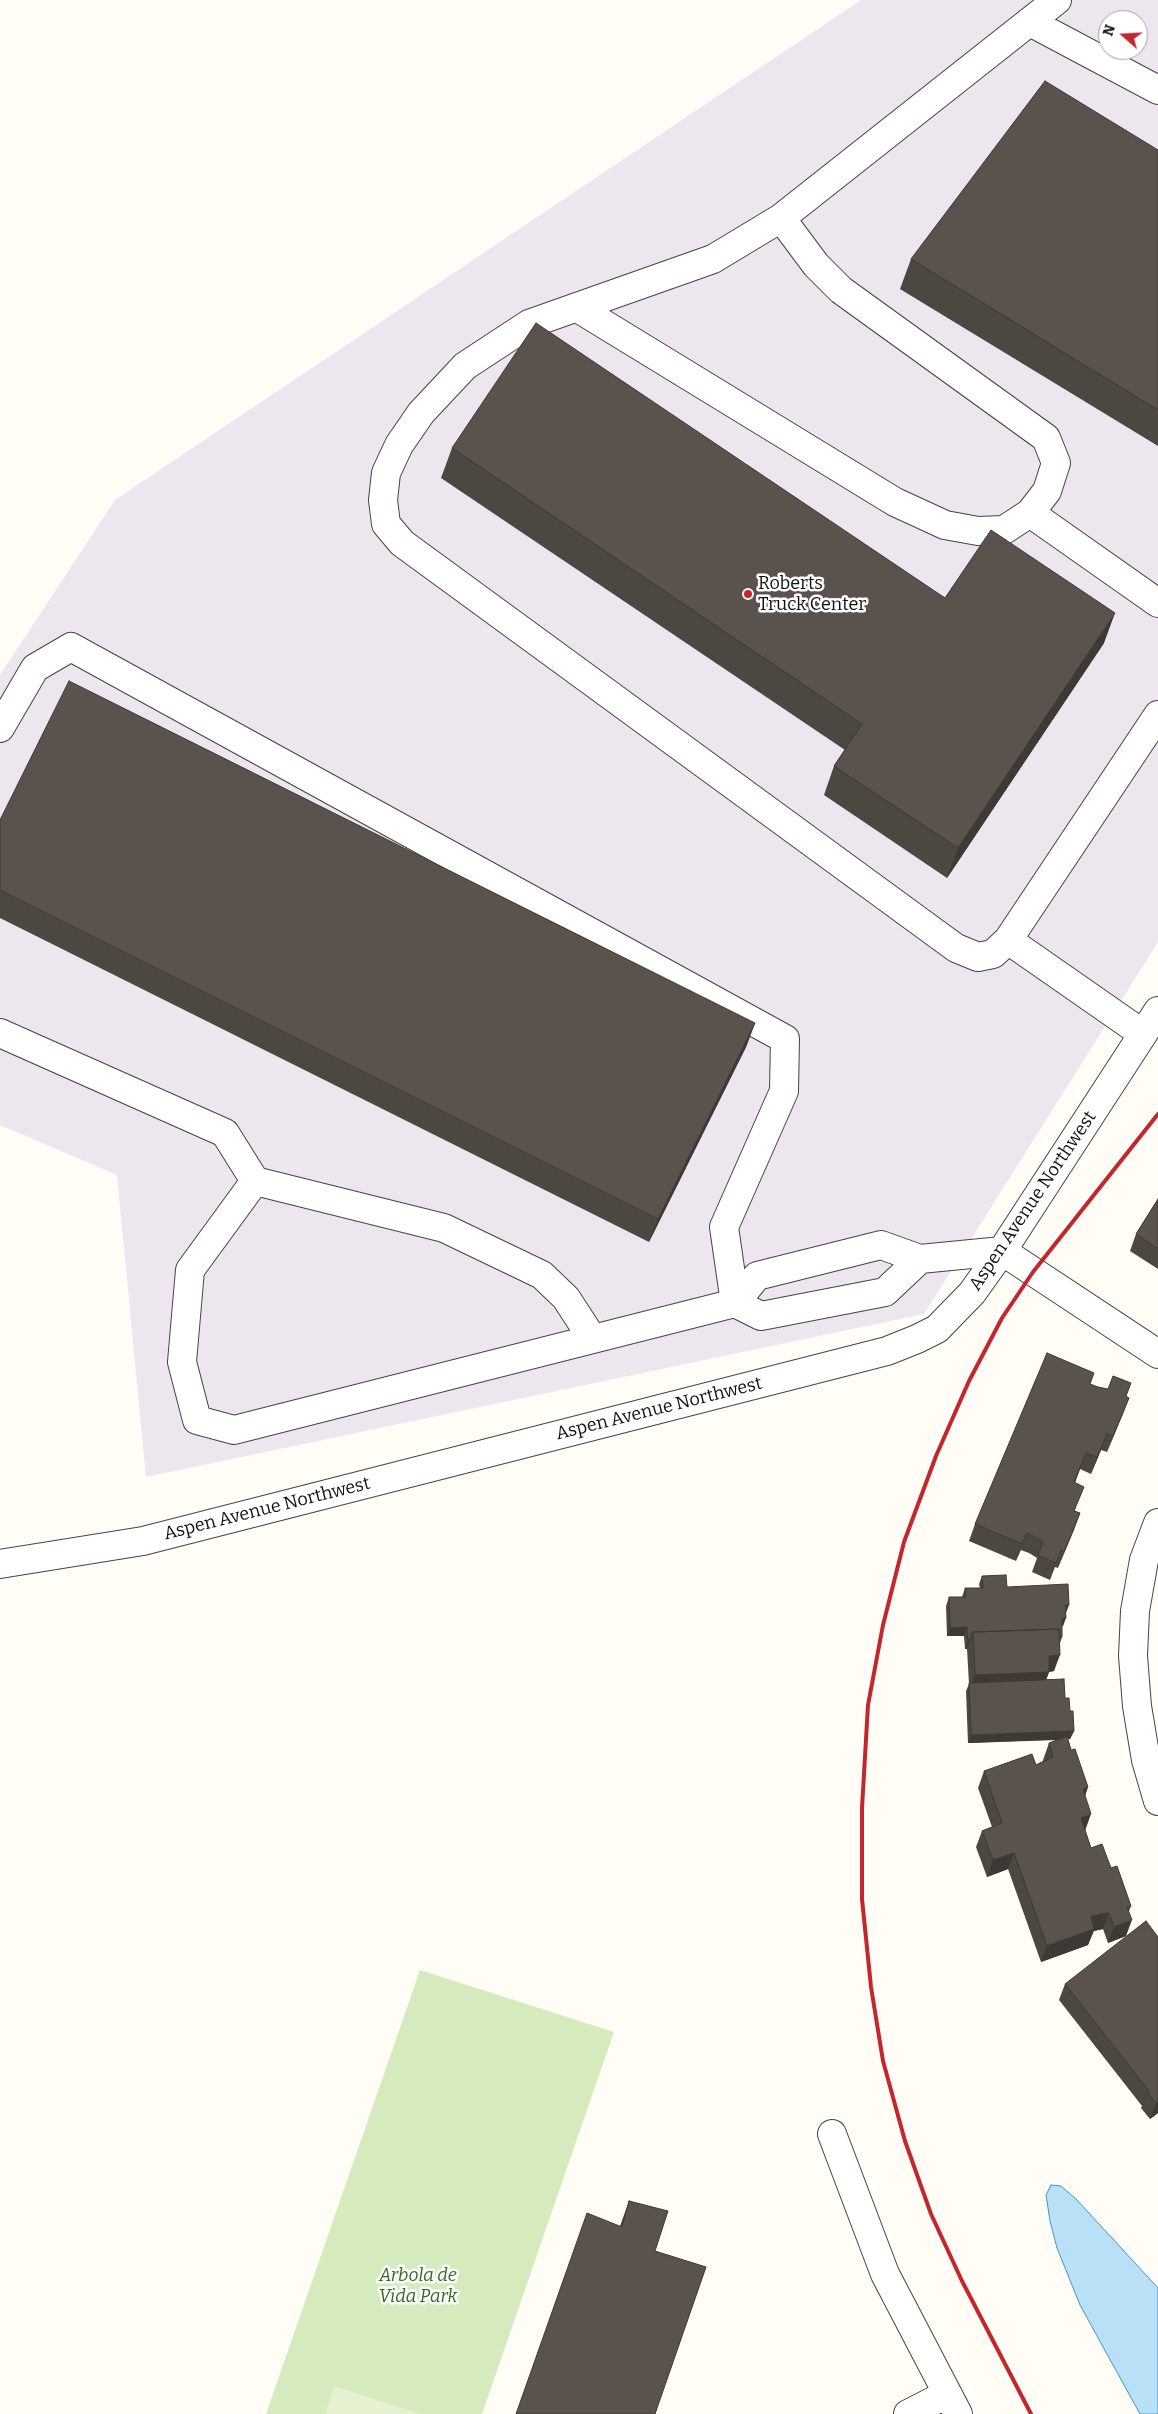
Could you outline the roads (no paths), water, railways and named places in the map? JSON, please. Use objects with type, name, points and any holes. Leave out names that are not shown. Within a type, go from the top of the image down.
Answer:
[{"type":"street","points":[[1057,0],[782,218],[713,259],[529,324],[464,366],[421,413],[399,445],[386,473],[383,500],[386,524],[410,549],[956,948],[978,957],[993,954],[1008,940],[1158,715]]},
{"type":"street","points":[[1030,22],[1158,90]]},
{"type":"street","points":[[576,307],[895,502],[945,525],[978,531],[1004,530],[1030,513],[1047,491],[1056,463],[1046,438],[841,290],[816,264],[782,218]]},
{"type":"street","points":[[1030,513],[1158,603]]},
{"type":"street","points":[[0,728],[35,668],[71,647],[785,1039],[784,1091],[724,1227],[736,1302]]},
{"type":"street","points":[[1008,940],[1143,1034]]},
{"type":"street","name":"Aspen Avenue Northwest","points":[[0,1564],[143,1541],[900,1347],[937,1329],[972,1293],[1002,1252],[1158,1011]]},
{"type":"street","points":[[0,1033],[225,1133],[255,1181],[444,1228],[542,1275],[566,1298],[592,1338]]},
{"type":"street","points":[[255,1181],[190,1270],[182,1362],[197,1420],[234,1430],[736,1302],[757,1276],[881,1245],[920,1259],[1002,1252],[1158,1354]]},
{"type":"street","points":[[736,1302],[761,1316],[885,1292],[920,1259]]},
{"type":"street","points":[[1158,1524],[1144,1560],[1135,1611],[1134,1656],[1137,1706],[1146,1760],[1158,1801]]},
{"type":"street","points":[[832,2134],[885,2274],[952,2404],[908,2414]]},
{"type":"water","points":[[1051,2185],[1061,2186],[1076,2199],[1158,2288],[1158,2414],[1140,2414],[1080,2305],[1057,2248],[1050,2221],[1046,2195]]},
{"type":"railway","points":[[1031,2414],[962,2281],[931,2214],[905,2141],[883,2061],[871,1987],[862,1899],[862,1808],[868,1705],[883,1625],[904,1542],[936,1456],[969,1381],[1002,1318],[1033,1272],[1158,1114]]},
{"type":"place","name":"Roberts Truck Center","points":[[748,594]]},
{"type":"park label","name":"Arbola de Vida Park","points":[[418,2286]]}]
